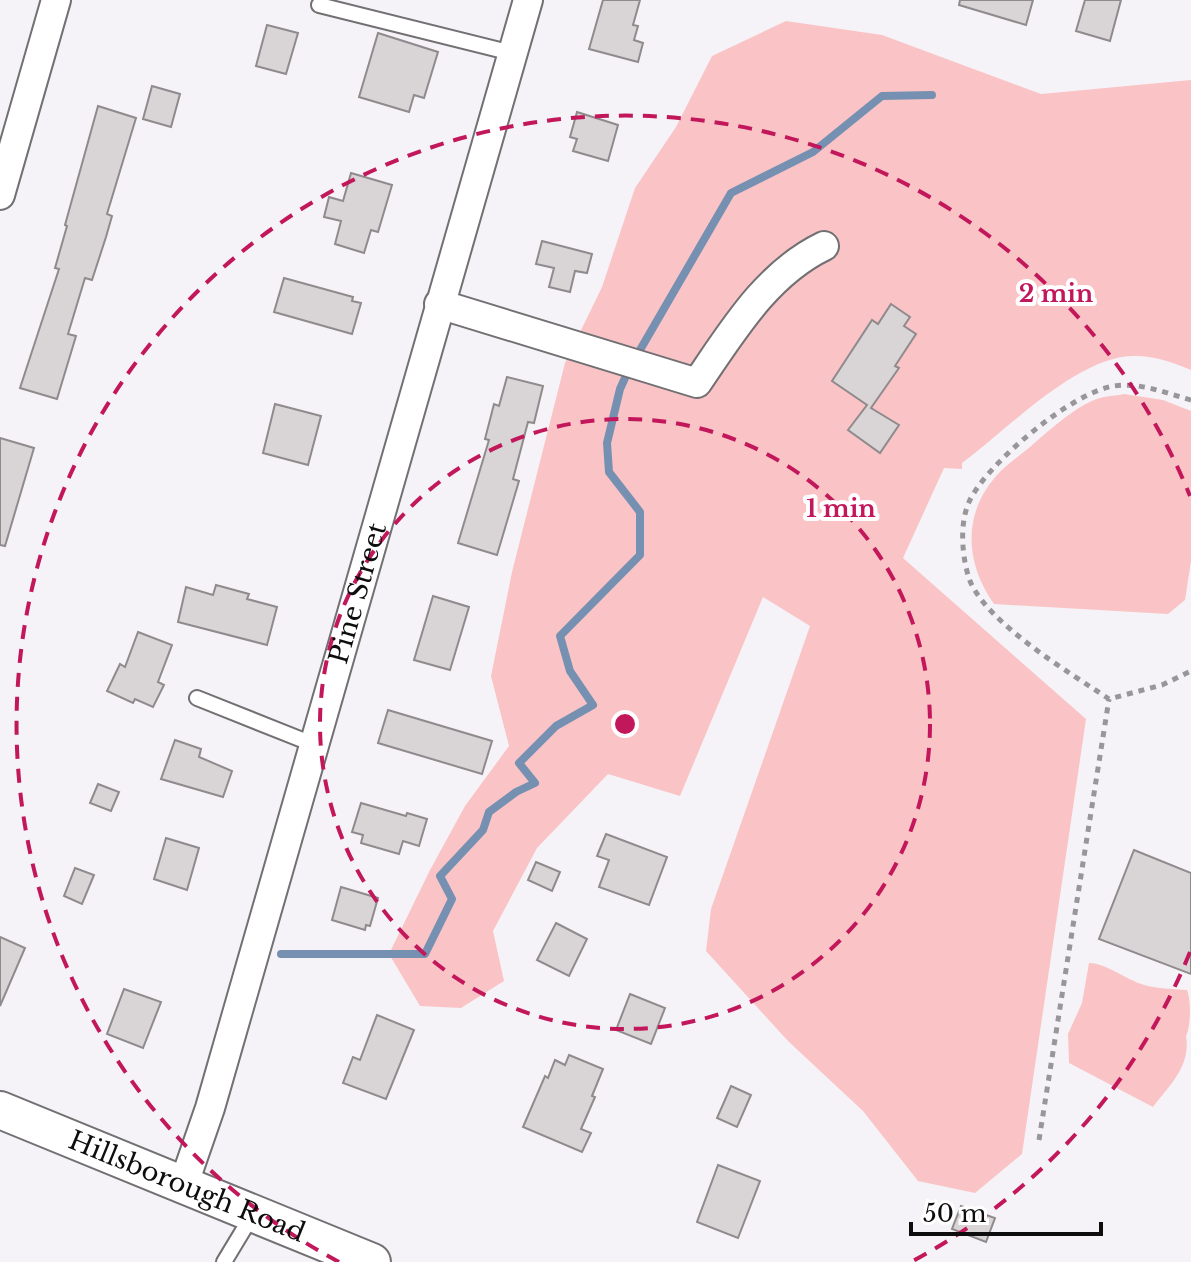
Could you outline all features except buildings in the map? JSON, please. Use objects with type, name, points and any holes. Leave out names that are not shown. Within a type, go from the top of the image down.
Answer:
[{"type":"street","points":[[0,195],[56,0]]},
{"type":"street","name":"Pine Street","points":[[183,1186],[210,1108],[528,0]]},
{"type":"street","points":[[439,304],[697,383],[736,326],[774,279],[801,257],[824,246]]},
{"type":"street","name":"Hillsborough Road","points":[[0,1110],[372,1262]]},
{"type":"lane","points":[[319,5],[512,53]]},
{"type":"lane","points":[[197,698],[315,745]]},
{"type":"lane","points":[[224,1262],[253,1214]]},
{"type":"path","points":[[1191,400],[1143,385],[1112,386],[1078,400],[1015,447],[991,471],[969,503],[963,528],[971,581],[991,611],[1046,657],[1109,699],[1162,685],[1191,671]]},
{"type":"path","points":[[1039,1140],[1109,699]]},
{"type":"shaded area","points":[[786,21],[882,35],[1041,94],[1191,80],[1191,370],[1162,360],[1132,356],[1110,360],[1065,382],[962,463],[962,469],[944,468],[903,558],[1086,719],[1022,1154],[975,1193],[918,1181],[863,1111],[788,1041],[706,951],[711,909],[810,626],[763,597],[680,796],[608,774],[537,848],[493,931],[504,981],[461,1008],[420,1006],[389,954],[465,806],[509,746],[491,676],[512,572],[565,363],[602,287],[635,188],[676,127],[712,56]]},
{"type":"shaded area","points":[[1124,394],[1163,400],[1191,411],[1191,561],[1185,600],[1168,614],[994,604],[977,572],[973,555],[973,522],[986,490],[1004,468],[1069,414],[1098,399]]},
{"type":"shaded area","points":[[1089,963],[1148,986],[1187,990],[1190,1013],[1185,1057],[1178,1074],[1153,1107],[1069,1063],[1068,1034],[1082,1003]]},
{"type":"waterway","points":[[640,350],[731,193],[813,152],[882,96],[932,95]]},
{"type":"waterway","points":[[281,954],[425,954],[452,899],[440,876],[483,830],[489,812],[516,792],[535,783],[519,763],[556,726],[593,705],[570,671],[560,636],[640,555],[640,512],[609,472],[607,443],[625,378]]}]
